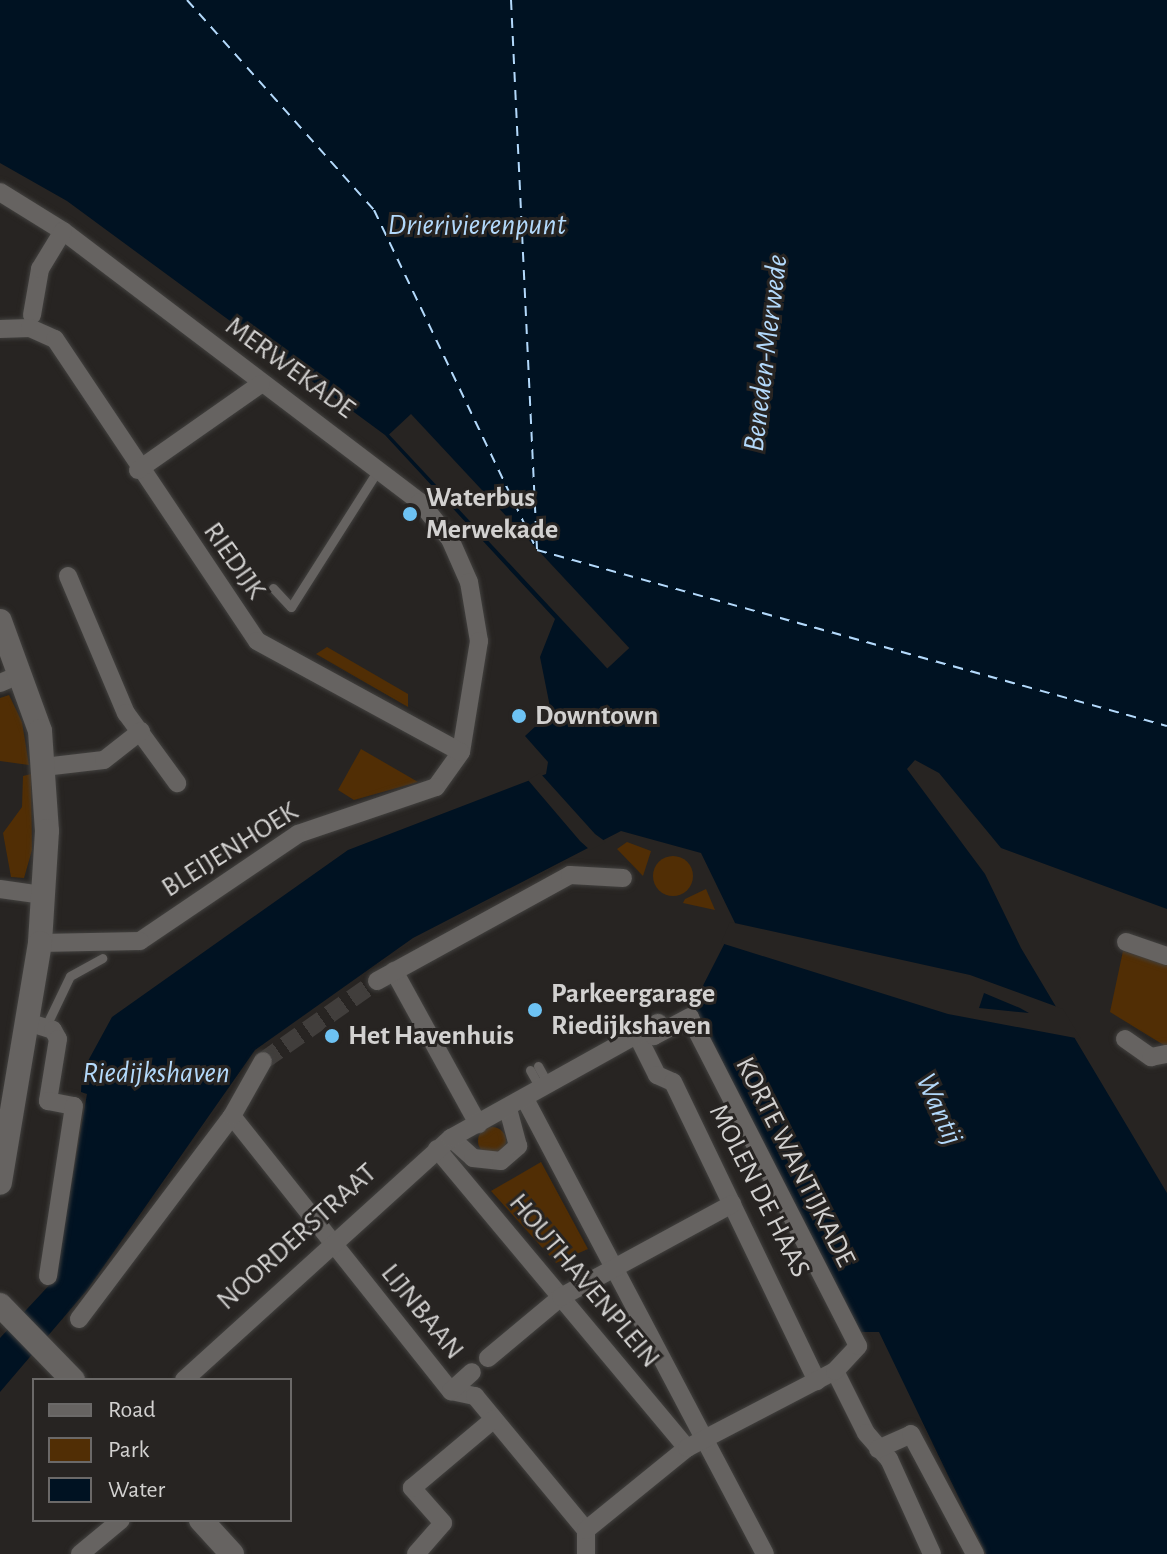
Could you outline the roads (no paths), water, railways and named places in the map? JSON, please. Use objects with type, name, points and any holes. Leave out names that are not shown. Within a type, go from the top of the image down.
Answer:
[{"type":"street","name":"MERWEKADE","points":[[0,192],[63,231],[261,384],[379,467],[450,539],[469,582],[479,641]]},
{"type":"street","points":[[0,329],[31,322],[40,269],[63,231]]},
{"type":"street","name":"RIEDIJK","points":[[31,322],[55,339],[138,470],[257,641],[461,752]]},
{"type":"street","points":[[138,470],[261,384]]},
{"type":"street","points":[[68,576],[126,713],[177,783]]},
{"type":"street","points":[[0,621],[11,679],[44,767],[37,1024],[0,1183]]},
{"type":"street","name":"BLEIJENHOEK","points":[[40,943],[140,941],[298,834],[436,787],[461,752],[479,641]]},
{"type":"street","points":[[44,767],[104,760],[141,731]]},
{"type":"street","points":[[478,1124],[385,976],[570,875],[623,878]]},
{"type":"street","points":[[0,889],[42,895]]},
{"type":"street","points":[[1126,942],[1167,956]]},
{"type":"street","name":"NOORDERSTRAAT","points":[[186,1378],[329,1242],[444,1144],[678,1010]]},
{"type":"street","name":"KORTE WANTIJKADE","points":[[644,1032],[654,1036],[690,1017],[858,1346],[835,1371]]},
{"type":"street","points":[[37,1024],[58,1039],[48,1101],[74,1106],[48,1276]]},
{"type":"street","name":"MOLEN DE HAAS","points":[[644,1032],[657,1075],[673,1082],[817,1381]]},
{"type":"street","points":[[1125,1039],[1159,1055]]},
{"type":"street","points":[[79,1319],[232,1116],[263,1061]]},
{"type":"street","name":"HOUTHAVENPLEIN","points":[[538,1091],[613,1266],[707,1437],[765,1554]]},
{"type":"street","points":[[444,1144],[473,1158],[501,1161],[518,1146],[508,1108]]},
{"type":"street","name":"LIJNBAAN","points":[[232,1116],[329,1242],[451,1391],[475,1396],[494,1419],[582,1546]]},
{"type":"street","name":"HOUTHAVENPLEIN","points":[[444,1144],[561,1297],[687,1448]]},
{"type":"street","points":[[488,1358],[561,1297],[732,1204]]},
{"type":"street","points":[[4,1310],[71,1378]]},
{"type":"street","points":[[582,1546],[687,1448],[835,1371],[878,1449],[927,1553]]},
{"type":"street","points":[[451,1391],[472,1372]]},
{"type":"street","points":[[416,1554],[443,1523],[412,1488],[494,1419]]},
{"type":"street","points":[[878,1449],[911,1434],[975,1554]]},
{"type":"street","points":[[80,1554],[119,1522]]},
{"type":"street","points":[[203,1522],[232,1554]]},
{"type":"lane","points":[[273,588],[291,607],[379,467]]},
{"type":"lane","points":[[37,1024],[70,976],[102,958]]},
{"type":"lane","points":[[534,1068],[538,1091]]},
{"type":"water","points":[[0,0],[1167,0],[1167,909],[1001,848],[939,773],[915,760],[907,769],[985,874],[1021,948],[1167,1193],[1167,1554],[986,1554],[879,1332],[854,1332],[690,1011],[735,923],[701,853],[621,831],[413,938],[255,1050],[87,1290],[0,1392],[0,1338],[55,1279],[87,1094],[81,1092],[82,1072],[112,1017],[348,850],[546,774],[548,762],[525,736],[551,712],[540,657],[555,619],[385,435],[67,201],[0,163]]},
{"type":"tunnel","points":[[263,1061],[377,981]]},
{"type":"place","name":"Waterbus Merwekade","points":[[410,514]]},
{"type":"place","name":"Downtown","points":[[519,716]]},
{"type":"place","name":"Parkeergarage Riedijkshaven","points":[[535,1010]]},
{"type":"place","name":"Het Havenhuis","points":[[332,1036]]},
{"type":"water label","name":"Drierivierenpunt","points":[[477,225]]},
{"type":"water label","name":"Beneden-Merwede","points":[[766,353]]},
{"type":"water label","name":"Riedijkshaven","points":[[156,1073]]},
{"type":"water label","name":"Wantij","points":[[939,1109]]}]
